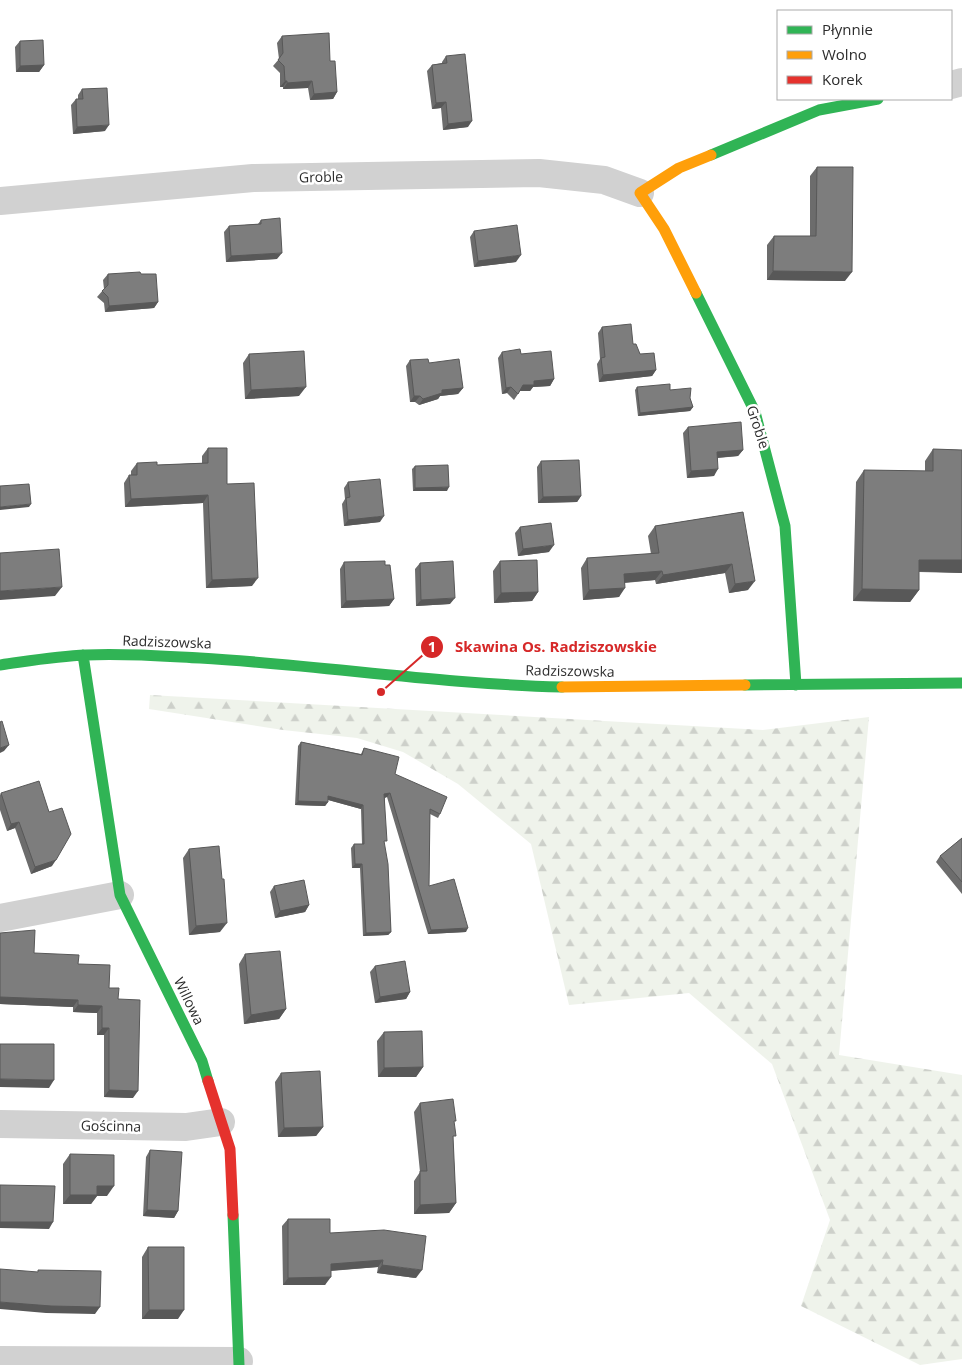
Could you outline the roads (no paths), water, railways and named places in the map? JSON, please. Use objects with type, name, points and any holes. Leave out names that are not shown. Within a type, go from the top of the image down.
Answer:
[{"type":"street","points":[[640,193],[679,168],[819,110],[873,100]]},
{"type":"street","name":"Groble","points":[[0,201],[253,178],[538,172],[604,180],[640,193],[664,229],[755,412],[785,526],[796,685]]},
{"type":"street","name":"Radziszowska","points":[[0,665],[46,658],[84,655],[145,654],[279,663],[501,685],[561,687],[962,683]]},
{"type":"street","name":"Willowa","points":[[84,655],[120,895],[202,1060],[230,1149],[239,1363]]},
{"type":"street","points":[[0,918],[120,895]]},
{"type":"street","name":"Gościnna","points":[[0,1124],[186,1128],[221,1122]]},
{"type":"street","points":[[0,1360],[239,1363]]},
{"type":"place","name":"Skawina Os. Radziszowskie","points":[[381,692]]}]
